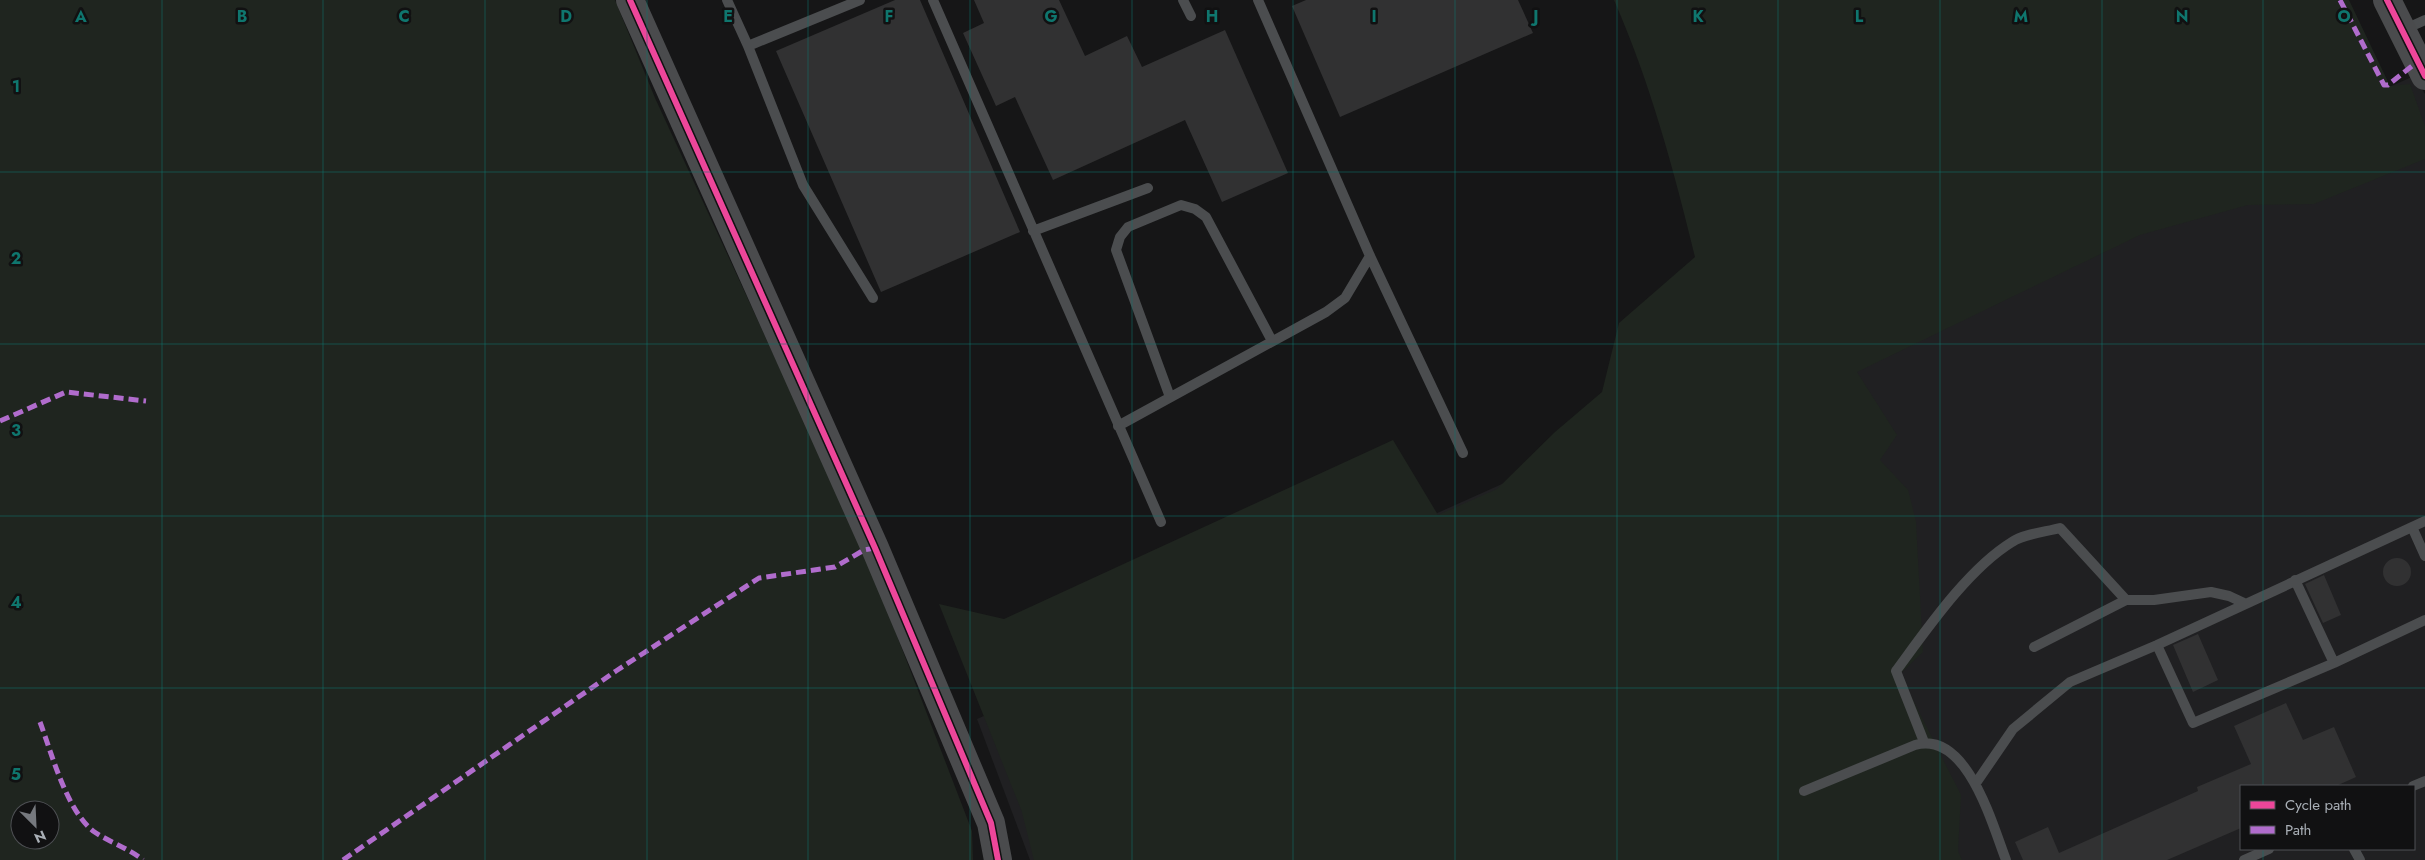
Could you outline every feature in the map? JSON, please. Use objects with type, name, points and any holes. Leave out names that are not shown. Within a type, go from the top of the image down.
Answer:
[{"type":"street","points":[[630,0],[875,548],[991,823],[998,860]]},
{"type":"street","points":[[2386,0],[2413,25],[2422,66]]},
{"type":"lane","points":[[727,0],[748,46],[804,185],[873,298]]},
{"type":"lane","points":[[748,46],[860,0]]},
{"type":"lane","points":[[933,0],[1161,522]]},
{"type":"lane","points":[[1183,0],[1192,16]]},
{"type":"lane","points":[[1258,0],[1370,256],[1463,453]]},
{"type":"lane","points":[[1033,231],[1148,188]]},
{"type":"lane","points":[[1170,397],[1116,250],[1120,237],[1128,227],[1181,205],[1195,209],[1206,217],[1272,341]]},
{"type":"lane","points":[[1118,426],[1326,312],[1345,298],[1370,256]]},
{"type":"lane","points":[[1976,783],[2013,729],[2070,682],[2157,645],[2244,603],[2425,522]]},
{"type":"lane","points":[[2412,527],[2425,556]]},
{"type":"lane","points":[[1924,742],[1896,671],[1938,613],[1980,568],[2012,541],[2060,528],[2126,600]]},
{"type":"lane","points":[[2295,580],[2334,663]]},
{"type":"lane","points":[[2034,647],[2126,600],[2154,600],[2211,592],[2244,603]]},
{"type":"lane","points":[[2157,645],[2193,723],[2334,663],[2425,620]]},
{"type":"lane","points":[[1804,791],[1924,742],[1933,743],[1961,761],[1976,783],[2006,860]]},
{"type":"lane","points":[[2244,860],[2267,850]]},
{"type":"shaded area","points":[[0,0],[615,0],[655,98],[864,550],[972,831],[973,860],[0,860]]},
{"type":"shaded area","points":[[1614,0],[2349,0],[2390,86],[2410,84],[2425,126],[2425,159],[2314,204],[2248,205],[2140,235],[1857,372],[1897,435],[1880,460],[1908,490],[1916,522],[1923,652],[1900,674],[1961,795],[1958,851],[1962,860],[1034,860],[1022,812],[939,604],[1004,619],[1393,440],[1438,515],[1497,489],[1555,432],[1602,392],[1619,323],[1695,257],[1679,192],[1650,94]]},
{"type":"shaded area","points":[[2414,76],[2425,94],[2425,860],[1030,860],[977,719]]},
{"type":"building","points":[[895,0],[920,0],[1020,232],[881,292],[776,51]]},
{"type":"building","points":[[974,0],[1059,0],[1085,56],[1127,36],[1142,67],[1225,30],[1288,173],[1222,202],[1185,120],[1053,180],[1015,97],[996,106],[963,33],[984,23]]},
{"type":"building","points":[[1306,0],[1518,0],[1533,33],[1340,117],[1292,6]]},
{"type":"building","points":[[2397,558],[2407,562],[2411,572],[2407,582],[2397,586],[2387,582],[2383,572],[2387,562]]},
{"type":"building","points":[[2324,575],[2341,615],[2323,623],[2305,584]]},
{"type":"building","points":[[2198,634],[2218,680],[2193,692],[2173,645]]},
{"type":"building","points":[[2286,703],[2303,740],[2334,727],[2356,777],[2338,785],[2240,785],[2240,828],[2167,860],[2023,860],[2015,842],[2048,827],[2059,853],[2198,791],[2197,787],[2251,764],[2234,726]]},
{"type":"marked path","points":[[2340,0],[2384,85],[2388,85],[2417,62]]},
{"type":"marked path","points":[[0,421],[66,392],[146,401]]},
{"type":"marked path","points":[[343,860],[616,671],[759,578],[835,567],[864,550],[875,548]]},
{"type":"marked path","points":[[40,722],[61,780],[83,821],[93,831],[143,860]]},
{"type":"cycle path","points":[[630,0],[875,548],[991,823],[998,860]]},
{"type":"cycle path","points":[[2387,0],[2425,76]]}]
